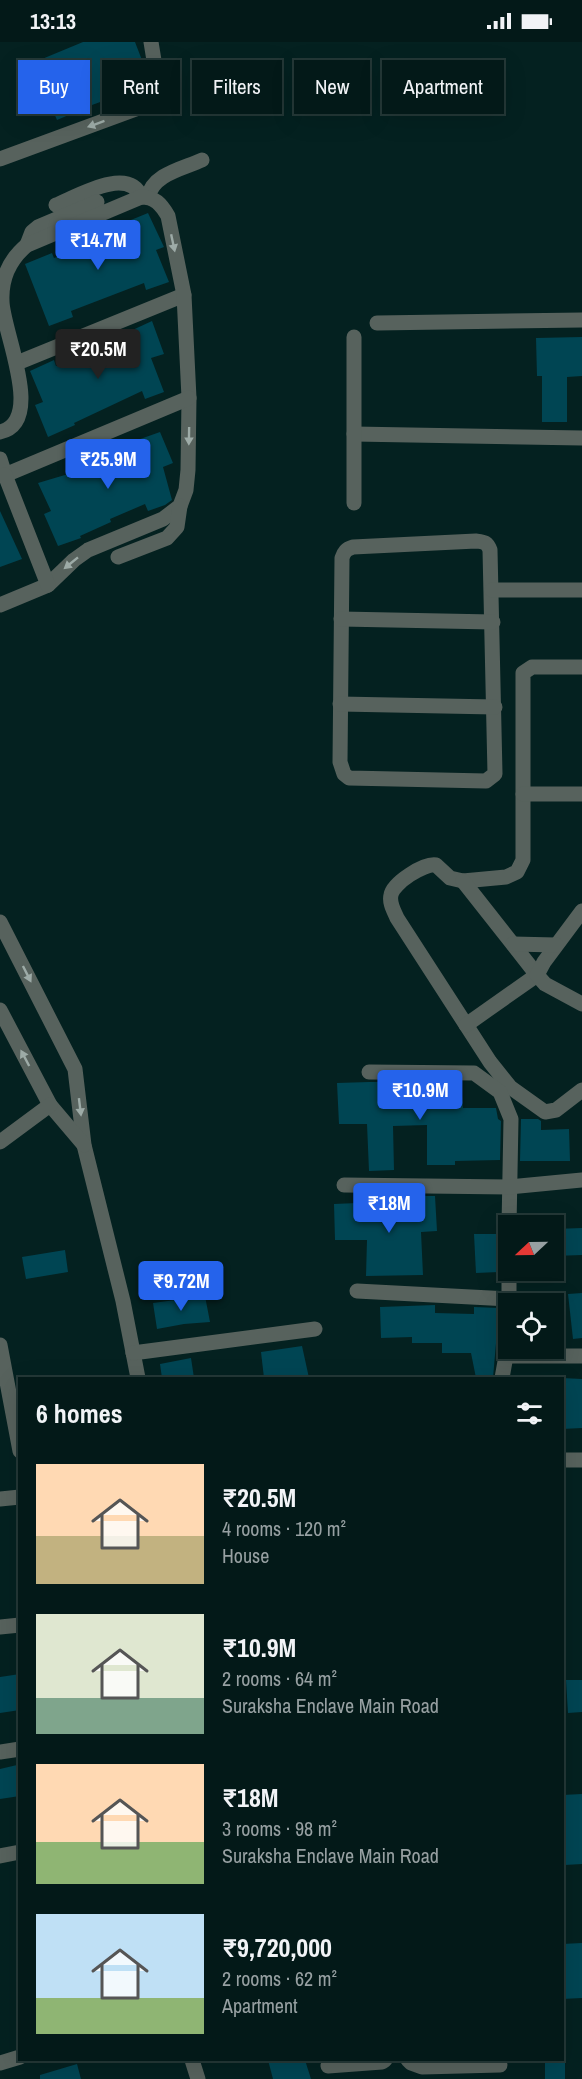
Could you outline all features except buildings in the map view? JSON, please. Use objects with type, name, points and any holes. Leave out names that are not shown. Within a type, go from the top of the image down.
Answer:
[{"type":"street","points":[[0,159],[144,106],[159,91],[151,42]]},
{"type":"street","points":[[144,197],[154,182],[202,160]]},
{"type":"street","points":[[56,205],[103,186],[118,183],[128,183],[144,197]]},
{"type":"street","points":[[0,432],[15,423],[21,410],[17,363],[1,303],[7,268],[14,257],[27,245],[144,197],[154,199],[163,207],[168,216],[184,296],[189,398],[186,490],[180,506],[177,527],[167,538],[118,557]]},
{"type":"street","points":[[27,245],[32,232],[38,227],[97,202]]},
{"type":"street","points":[[17,363],[184,296]]},
{"type":"street","points":[[377,323],[582,320]]},
{"type":"street","points":[[354,337],[354,503]]},
{"type":"street","points":[[5,475],[189,398]]},
{"type":"street","points":[[354,434],[582,438]]},
{"type":"street","points":[[0,459],[48,585]]},
{"type":"street","points":[[0,605],[48,585],[88,550],[163,519],[180,506]]},
{"type":"street","points":[[484,542],[488,545],[492,590],[496,768],[491,778],[486,781],[355,779],[344,774],[340,762],[341,619],[342,558],[347,549],[484,542]]},
{"type":"street","points":[[492,590],[582,590]]},
{"type":"street","points":[[341,619],[493,622]]},
{"type":"street","points":[[582,666],[532,667],[523,673],[522,866],[517,872],[506,877],[463,881],[450,878],[436,865],[425,866],[396,885],[392,890],[390,900],[397,918],[490,1062],[510,1087],[545,1112],[556,1110],[582,1090]]},
{"type":"street","points":[[340,704],[495,707]]},
{"type":"street","points":[[523,794],[582,794]]},
{"type":"street","points":[[463,881],[537,975],[553,988],[582,1004]]},
{"type":"street","points":[[466,1025],[537,975],[538,970],[582,910]]},
{"type":"street","points":[[0,922],[75,1069],[84,1145],[123,1301],[138,1377]]},
{"type":"street","points":[[513,944],[556,945]]},
{"type":"street","points":[[0,1010],[50,1105],[84,1145]]},
{"type":"street","points":[[369,1072],[474,1073],[490,1062]]},
{"type":"street","points":[[474,1073],[500,1092],[510,1119],[509,1215]]},
{"type":"street","points":[[0,1142],[50,1105]]},
{"type":"street","points":[[344,1185],[509,1187],[582,1180]]},
{"type":"street","points":[[357,1291],[498,1304]]},
{"type":"street","points":[[133,1353],[315,1329]]},
{"type":"street","points":[[0,1345],[18,1440]]},
{"type":"street","points":[[564,1356],[582,1356]]},
{"type":"street","points":[[502,1377],[505,1359]]},
{"type":"street","points":[[564,1461],[582,1460]]},
{"type":"street","points":[[0,1499],[18,1497]]},
{"type":"street","points":[[0,1627],[18,1625]]},
{"type":"street","points":[[0,1752],[18,1749]]},
{"type":"street","points":[[0,1856],[18,1852]]},
{"type":"street","points":[[0,2063],[18,2058]]},
{"type":"street","points":[[192,2061],[198,2079]]},
{"type":"street","points":[[329,2068],[384,2061]]},
{"type":"street","points":[[409,2061],[422,2067],[500,2068]]}]
